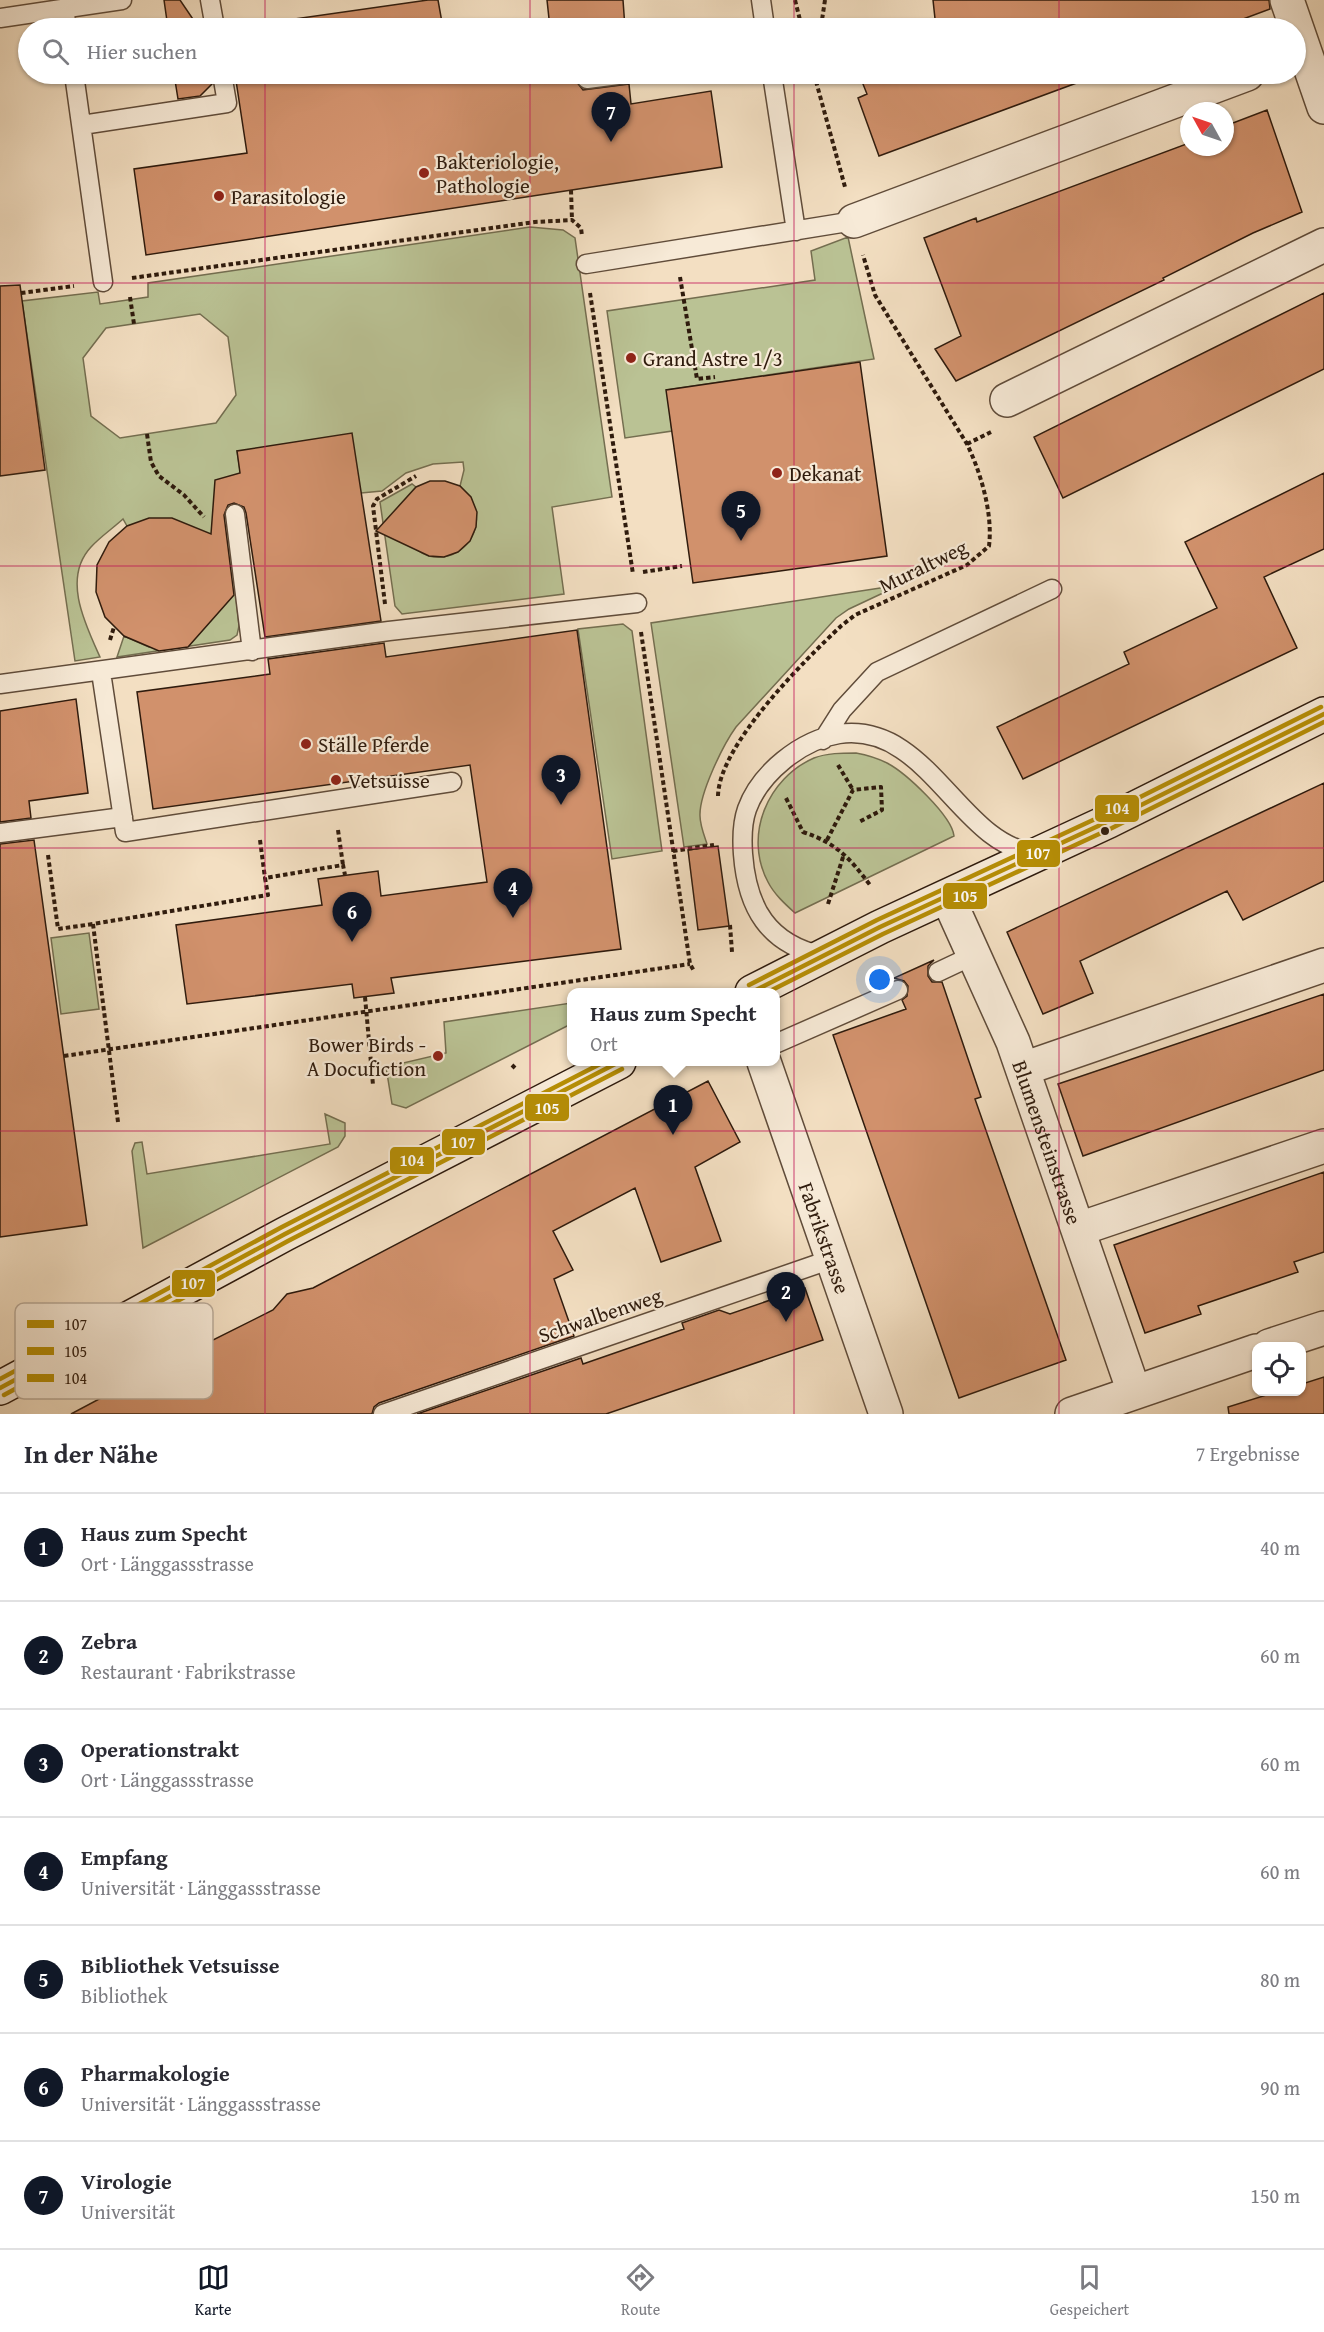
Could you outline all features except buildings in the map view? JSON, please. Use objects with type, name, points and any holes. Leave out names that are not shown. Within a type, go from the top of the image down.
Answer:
[{"type":"street","points":[[1287,0],[1294,18]]},
{"type":"street","points":[[1309,60],[1324,107]]},
{"type":"street","points":[[854,221],[1220,84]]},
{"type":"street","points":[[1007,400],[1324,245]]},
{"type":"street","points":[[762,988],[880,927],[1039,854],[1324,714]]},
{"type":"street","name":"Blumensteinstrasse","points":[[948,897],[1023,1069],[1134,1392]]},
{"type":"street","points":[[1023,1069],[1324,965]]},
{"type":"street","points":[[157,1303],[285,1234],[611,1066]]},
{"type":"street","name":"Fabrikstrasse","points":[[765,1066],[886,1414]]},
{"type":"street","points":[[1079,1229],[1324,1146]]},
{"type":"street","points":[[1283,1342],[1324,1328]]},
{"type":"street","points":[[1072,1414],[1252,1353]]},
{"type":"street","points":[[0,1388],[15,1380]]},
{"type":"lane","points":[[0,18],[122,0]]},
{"type":"lane","points":[[210,0],[213,18]]},
{"type":"lane","points":[[760,0],[763,18]]},
{"type":"lane","points":[[64,8],[66,18]]},
{"type":"lane","points":[[76,84],[103,282]]},
{"type":"lane","points":[[82,125],[227,104],[224,84]]},
{"type":"lane","points":[[774,84],[796,231]]},
{"type":"lane","points":[[586,264],[854,221]]},
{"type":"lane","points":[[235,514],[252,651]]},
{"type":"lane","points":[[823,740],[842,710],[877,672],[1052,589]]},
{"type":"lane","points":[[0,684],[389,631],[638,603]]},
{"type":"lane","points":[[101,672],[125,831],[452,782]]},
{"type":"lane","points":[[825,957],[786,943],[765,922],[750,897],[743,845],[746,811],[763,781],[791,755],[836,734],[856,733],[876,736],[894,744],[924,768],[956,802],[993,834],[1010,846],[1039,854]]},
{"type":"lane","points":[[0,833],[123,817]]},
{"type":"lane","points":[[938,972],[974,955]]},
{"type":"lane","points":[[780,1042],[898,990]]},
{"type":"lane","name":"Schwalbenweg","points":[[383,1414],[832,1259]]},
{"type":"path","points":[[795,0],[800,18]]},
{"type":"path","points":[[822,18],[825,0]]},
{"type":"path","name":"Muraltweg","points":[[718,803],[718,789],[730,756],[743,732],[841,626],[855,615],[966,565],[989,546],[991,534],[979,469],[967,444],[875,295],[817,84]]},
{"type":"path","points":[[571,190],[572,220]]},
{"type":"path","points":[[21,293],[535,222],[572,220],[581,228],[690,964],[694,971]]},
{"type":"path","points":[[676,250],[697,380],[715,377]]},
{"type":"path","points":[[128,279],[134,324]]},
{"type":"path","points":[[147,434],[151,462],[159,476],[184,495],[212,525],[238,537]]},
{"type":"path","points":[[389,631],[373,506],[378,499],[416,476]]},
{"type":"path","points":[[633,573],[682,566]]},
{"type":"path","points":[[730,756],[736,761]]},
{"type":"path","points":[[827,840],[853,790],[881,787],[882,810],[859,822]]},
{"type":"path","points":[[782,795],[787,799],[803,832],[827,840],[844,854],[870,885]]},
{"type":"path","points":[[45,827],[57,929],[268,895],[256,812]]},
{"type":"path","points":[[673,851],[719,844]]},
{"type":"path","points":[[828,904],[844,854]]},
{"type":"path","points":[[265,878],[343,865],[345,875]]},
{"type":"path","points":[[729,915],[732,951]]},
{"type":"path","points":[[93,924],[118,1122]]},
{"type":"path","points":[[64,1056],[690,964]]},
{"type":"path","points":[[365,997],[373,1085]]},
{"type":"green space","points":[[530,227],[563,230],[575,238],[612,497],[552,507],[564,594],[402,614],[395,606],[380,502],[412,484],[416,487],[406,540],[429,556],[447,556],[456,553],[469,541],[476,524],[474,507],[460,486],[464,470],[463,462],[433,464],[406,473],[382,491],[361,493],[237,451],[242,483],[217,482],[215,494],[226,501],[239,626],[237,635],[230,640],[117,657],[124,636],[149,647],[211,542],[180,522],[163,520],[127,526],[123,519],[95,543],[82,559],[77,587],[79,601],[100,657],[75,661],[22,301],[98,292],[100,304],[148,297],[148,283]],"holes":[[[200,314],[228,337],[236,395],[216,423],[120,438],[91,416],[83,358],[106,328]]]},
{"type":"green space","points":[[848,237],[874,359],[667,390],[672,431],[625,438],[607,311],[815,280],[811,251]]},
{"type":"green space","points":[[900,585],[849,609],[836,618],[736,727],[719,757],[703,795],[700,819],[707,844],[684,847],[651,623]]},
{"type":"green space","points":[[623,624],[632,631],[662,851],[612,859],[578,629]]},
{"type":"green space","points":[[856,753],[883,761],[905,776],[937,807],[954,836],[795,913],[773,891],[761,864],[758,846],[759,827],[764,810],[784,779],[798,767],[819,756]]},
{"type":"green space","points":[[89,933],[99,1009],[61,1014],[51,938]]},
{"type":"green space","points":[[567,1004],[567,1026],[406,1108],[392,1104],[386,1067],[446,1053],[444,1022]]},
{"type":"green space","points":[[325,1114],[345,1123],[345,1136],[338,1147],[143,1248],[132,1151],[135,1143],[142,1142],[147,1174],[330,1144]]},
{"type":"transit line","name":"104","points":[[749,985],[877,920],[1106,814],[1321,707]]},
{"type":"transit line","name":"107","points":[[760,988],[880,927],[1109,821],[1324,714]]},
{"type":"transit line","name":"105","points":[[776,988],[883,934],[1112,828],[1324,722]]},
{"type":"transit line","name":"104","points":[[141,1303],[282,1227],[596,1066]]},
{"type":"transit line","name":"107","points":[[157,1303],[285,1234],[611,1066]]},
{"type":"transit line","name":"105","points":[[174,1303],[288,1241],[622,1069]]},
{"type":"transit line","name":"104","points":[[0,1379],[15,1371]]},
{"type":"transit line","name":"107","points":[[0,1388],[15,1380]]},
{"type":"transit line","name":"105","points":[[4,1395],[15,1389]]},
{"type":"place","name":"Virologie","points":[[611,142]]},
{"type":"place","name":"Bakteriologie, Pathologie","points":[[424,173]]},
{"type":"place","name":"Parasitologie","points":[[219,196]]},
{"type":"place","name":"Grand Astre 1/3","points":[[631,358]]},
{"type":"place","name":"Dekanat","points":[[777,473]]},
{"type":"place","name":"Bibliothek Vetsuisse","points":[[741,541]]},
{"type":"place","name":"Ställe Pferde","points":[[306,744]]},
{"type":"place","name":"Vetsuisse","points":[[336,780]]},
{"type":"place","name":"Operationstrakt","points":[[561,805]]},
{"type":"place","name":"Empfang","points":[[513,918]]},
{"type":"place","name":"Pharmakologie","points":[[352,942]]},
{"type":"place","name":"Bower Birds - A Docufiction","points":[[438,1056]]},
{"type":"place","name":"Haus zum Specht","points":[[673,1135]]},
{"type":"place","name":"Zebra","points":[[786,1322]]}]
